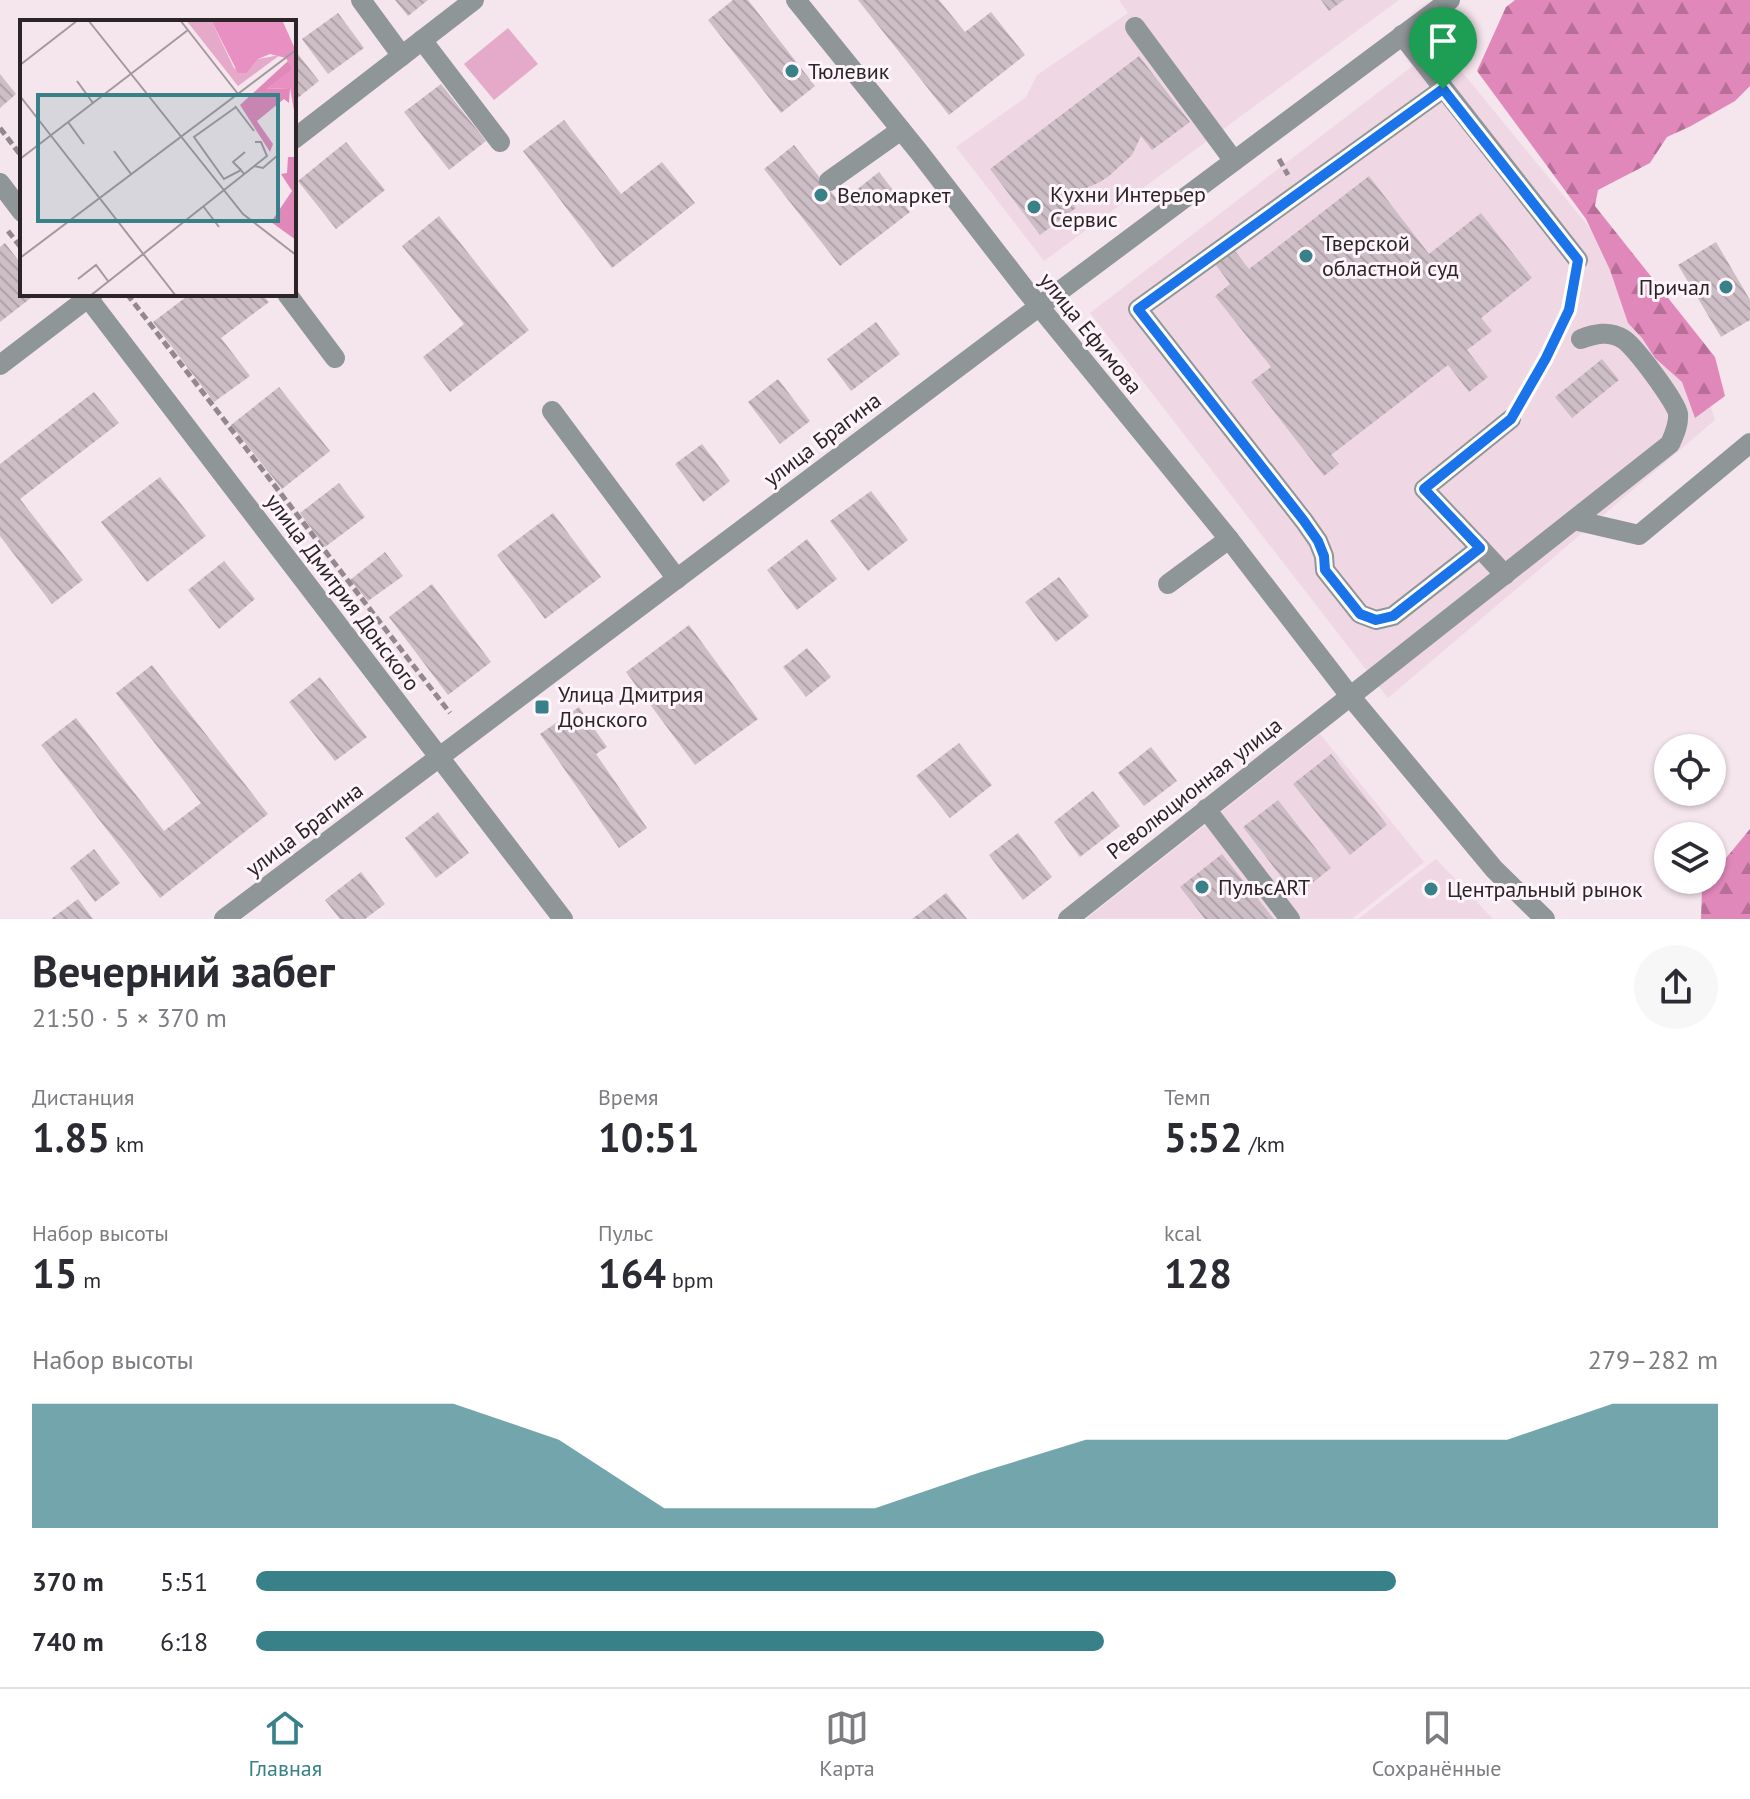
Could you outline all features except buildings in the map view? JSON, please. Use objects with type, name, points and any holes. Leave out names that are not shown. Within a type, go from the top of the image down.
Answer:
[{"type":"street","points":[[361,0],[402,56]]},
{"type":"street","points":[[296,137],[474,0]]},
{"type":"street","name":"улица Ефимова","points":[[796,0],[1229,539],[1350,696],[1494,869],[1545,919]]},
{"type":"street","name":"улица Брагина","points":[[224,919],[1450,0]]},
{"type":"street","points":[[1135,27],[1234,161]]},
{"type":"street","points":[[1402,35],[1578,260]]},
{"type":"street","points":[[422,40],[500,142]]},
{"type":"street","points":[[1443,89],[1138,309],[1304,521],[1318,541],[1325,570],[1360,614],[1376,620],[1393,616],[1480,548]]},
{"type":"street","points":[[829,181],[901,130]]},
{"type":"street","points":[[0,183],[20,209]]},
{"type":"street","points":[[0,365],[88,296]]},
{"type":"street","name":"улица Дмитрия Донского","points":[[90,296],[563,919]]},
{"type":"street","points":[[288,296],[335,358]]},
{"type":"street","name":"Революционная улица","points":[[1068,919],[1670,444],[1677,429],[1678,413],[1672,398],[1625,339],[1596,333],[1581,339]]},
{"type":"street","points":[[552,411],[677,579]]},
{"type":"street","points":[[1505,575],[1424,489],[1511,419]]},
{"type":"street","points":[[1574,520],[1639,535],[1750,443]]},
{"type":"street","points":[[1168,584],[1229,539]]},
{"type":"street","points":[[1206,809],[1290,919]]},
{"type":"path","points":[[0,128],[20,154]]},
{"type":"path","points":[[1511,419],[1569,310],[1578,260]]},
{"type":"path","points":[[129,296],[450,713]]},
{"type":"shaded area","points":[[1119,0],[1399,0],[1044,261],[956,147],[1026,97],[1037,75],[1128,13]]},
{"type":"shaded area","points":[[508,28],[538,64],[494,100],[464,64]]},
{"type":"shaded area","points":[[1440,45],[1694,355],[1715,420],[1388,698],[1090,313]]},
{"type":"shaded area","points":[[1320,734],[1424,862],[1352,919],[1086,919]]},
{"type":"shaded area","name":"Центральный рынок","points":[[1436,859],[1493,919],[1358,919]]},
{"type":"green space","points":[[1515,0],[1750,0],[1750,86],[1735,101],[1667,137],[1650,163],[1598,190],[1595,206],[1715,357],[1725,396],[1695,418],[1682,382],[1655,358],[1628,323],[1610,270],[1586,219],[1477,71],[1506,7]]},
{"type":"green space","points":[[1750,829],[1750,919],[1701,919],[1702,894],[1726,894],[1726,858]]},
{"type":"place","name":"Тюлевик","points":[[792,71]]},
{"type":"place","name":"Веломаркет","points":[[821,195]]},
{"type":"place","name":"Кухни Интерьер Сервис","points":[[1034,207]]},
{"type":"place","name":"Тверской областной суд","points":[[1306,256]]},
{"type":"place","name":"Причал","points":[[1726,287]]},
{"type":"place","name":"Улица Дмитрия Донского","points":[[542,707]]},
{"type":"place","name":"ПульсART","points":[[1202,887]]},
{"type":"place","name":"Центральный рынок","points":[[1431,889]]},
{"type":"route","points":[[1443,89],[1578,260],[1569,310],[1511,419],[1424,489],[1480,548],[1393,616],[1376,620],[1360,614],[1325,570],[1318,541],[1304,521],[1138,309],[1443,89]]}]
